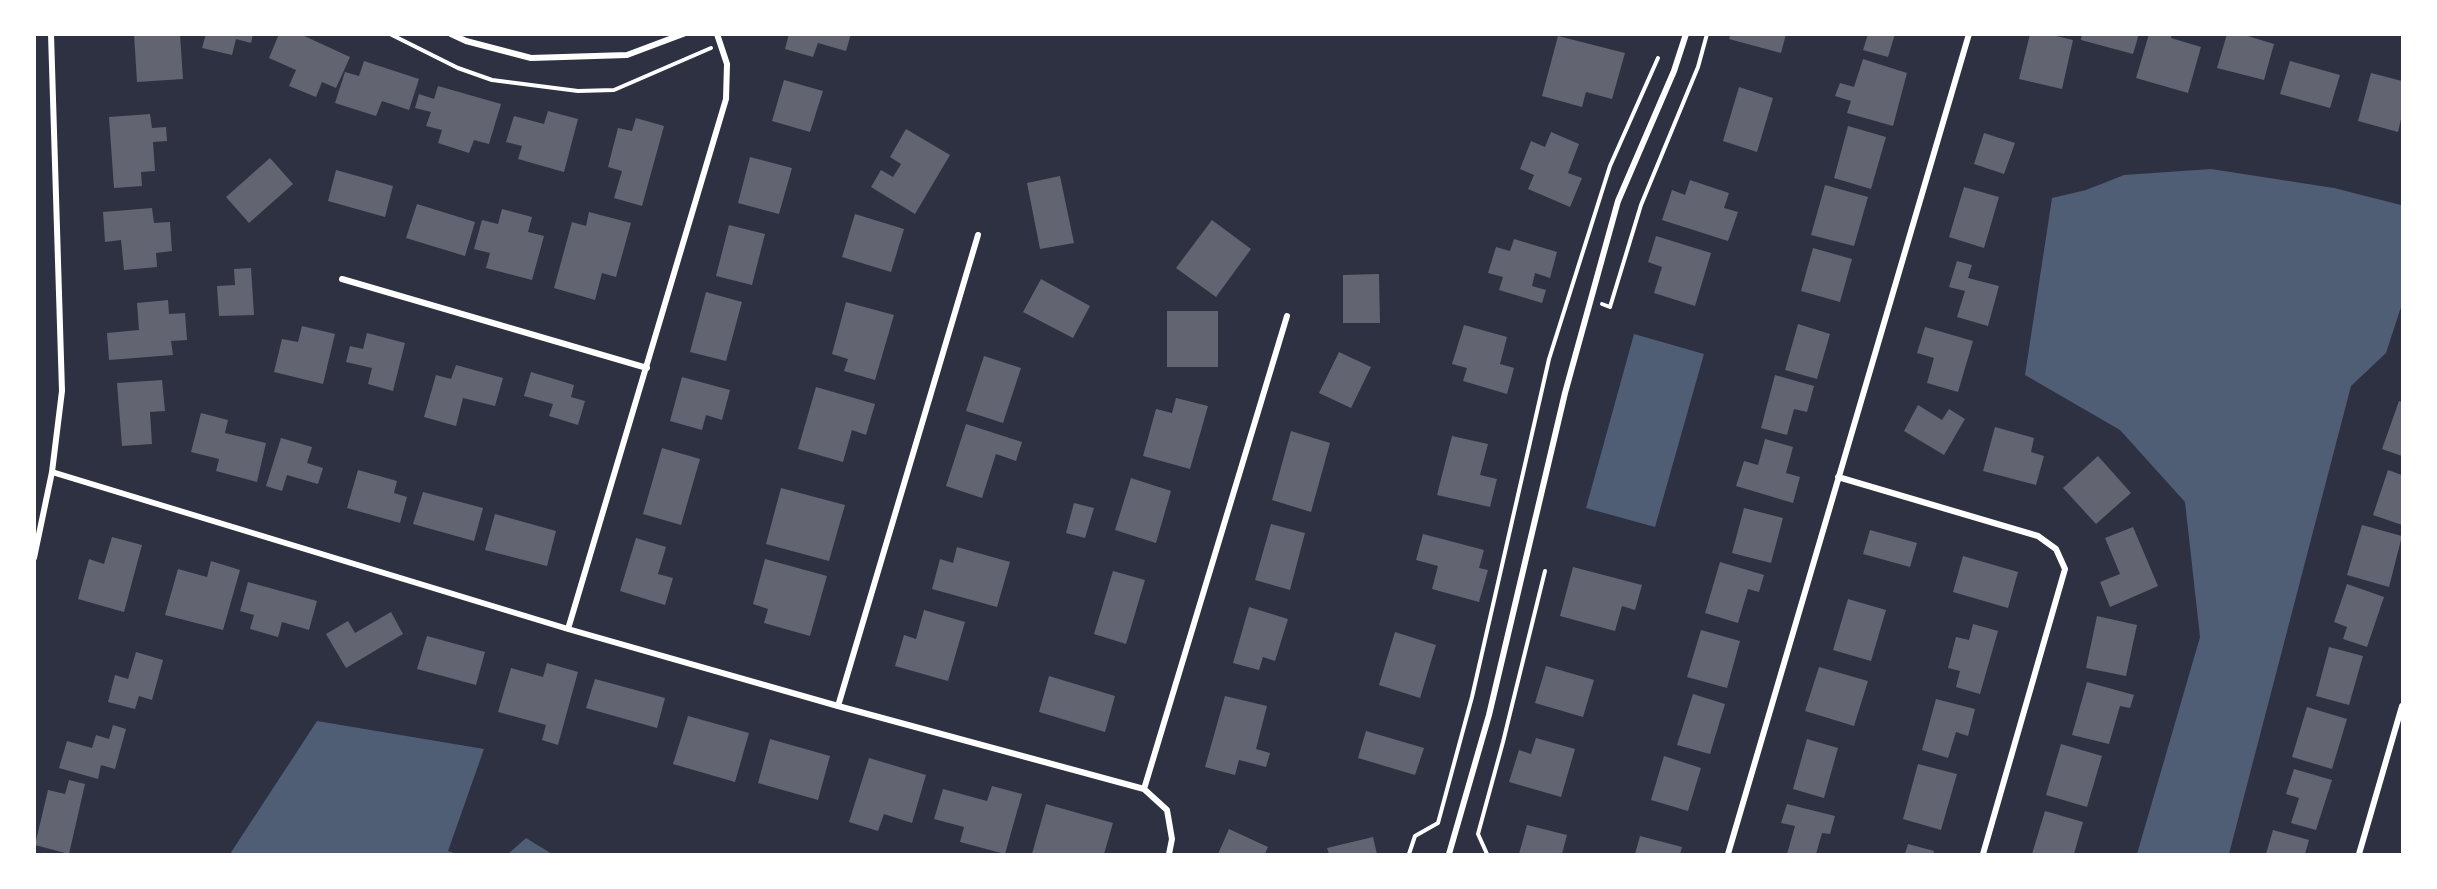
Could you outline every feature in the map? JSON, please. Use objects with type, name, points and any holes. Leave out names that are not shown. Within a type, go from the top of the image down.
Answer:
[{"type":"street","points":[[34,558],[60,426],[62,391],[51,34]]},
{"type":"street","points":[[452,34],[465,41],[531,58],[627,55],[683,34]]},
{"type":"street","points":[[568,629],[726,99],[727,64],[717,34]]},
{"type":"street","points":[[1449,855],[1489,715],[1565,393],[1618,201],[1674,71],[1686,34]]},
{"type":"street","points":[[1728,855],[1969,34]]},
{"type":"street","points":[[838,706],[978,235]]},
{"type":"street","points":[[342,279],[646,368]]},
{"type":"street","points":[[1144,789],[1287,316]]},
{"type":"street","points":[[52,472],[568,629],[838,706],[1144,789],[1167,810],[1172,839],[1169,855]]},
{"type":"street","points":[[1838,477],[2038,536],[2056,549],[2065,569],[1983,855]]},
{"type":"street","points":[[2359,855],[2403,706]]},
{"type":"path","points":[[1590,301],[1610,307],[1641,205],[1698,67],[1707,34]]},
{"type":"path","points":[[1409,855],[1415,836],[1438,823],[1472,697],[1549,359],[1610,166],[1658,58]]},
{"type":"path","points":[[1487,855],[1478,834],[1545,571]]},
{"type":"water","points":[[2211,169],[2334,188],[2401,205],[2402,304],[2386,353],[2351,386],[2229,854],[2137,854],[2200,637],[2185,502],[2120,430],[2025,375],[2052,198],[2086,190],[2124,175]]},
{"type":"water","points":[[1634,334],[1704,354],[1655,527],[1586,508]]},
{"type":"water","points":[[317,721],[484,749],[448,851],[457,854],[230,854]]},
{"type":"water","points":[[526,838],[552,854],[508,854]]},
{"type":"building","points":[[134,34],[180,34],[183,79],[137,82]]},
{"type":"building","points":[[206,34],[253,34],[251,43],[236,39],[232,55],[202,48]]},
{"type":"building","points":[[279,34],[300,34],[350,57],[336,88],[322,82],[316,97],[289,86],[296,70],[269,58]]},
{"type":"building","points":[[789,34],[851,34],[846,51],[818,43],[813,57],[785,49]]},
{"type":"building","points":[[1731,34],[1786,34],[1781,53],[1729,39]]},
{"type":"building","points":[[1868,34],[1895,34],[1888,57],[1863,50]]},
{"type":"building","points":[[2030,34],[2048,34],[2073,40],[2062,89],[2019,79]]},
{"type":"building","points":[[2082,34],[2139,34],[2133,54],[2081,40]]},
{"type":"building","points":[[2149,34],[2172,34],[2171,38],[2201,47],[2188,93],[2136,78]]},
{"type":"building","points":[[2227,34],[2241,34],[2274,44],[2264,80],[2217,68]]},
{"type":"building","points":[[1558,36],[1625,53],[1612,99],[1586,92],[1582,107],[1542,96]]},
{"type":"building","points":[[1863,59],[1907,73],[1893,126],[1847,113],[1851,101],[1835,96],[1840,83],[1854,87]]},
{"type":"building","points":[[364,61],[419,79],[409,110],[382,101],[376,116],[335,103],[345,72],[359,76]]},
{"type":"building","points":[[2290,61],[2340,75],[2330,108],[2280,94]]},
{"type":"building","points":[[2371,73],[2402,81],[2402,115],[2398,132],[2358,121]]},
{"type":"building","points":[[784,80],[823,91],[810,132],[772,121]]},
{"type":"building","points":[[438,86],[501,104],[489,144],[474,140],[469,153],[438,143],[442,130],[426,126],[431,112],[415,108],[419,94],[434,99]]},
{"type":"building","points":[[1739,87],[1773,98],[1757,152],[1723,141]]},
{"type":"building","points":[[548,111],[578,119],[564,172],[518,159],[522,146],[506,142],[514,116],[544,124]]},
{"type":"building","points":[[150,114],[152,128],[166,127],[167,141],[153,142],[155,171],[141,172],[142,186],[114,188],[109,117]]},
{"type":"building","points":[[636,118],[664,126],[642,206],[614,198],[622,171],[608,167],[618,128],[632,131]]},
{"type":"building","points":[[1848,126],[1886,137],[1871,189],[1834,178]]},
{"type":"building","points":[[906,129],[950,155],[915,214],[871,187],[881,170],[893,177],[901,164],[890,157]]},
{"type":"building","points":[[1551,132],[1579,144],[1568,173],[1582,178],[1570,207],[1528,189],[1534,175],[1520,169],[1531,141],[1545,147]]},
{"type":"building","points":[[1984,133],[2015,143],[2004,174],[1974,164]]},
{"type":"building","points":[[750,157],[792,168],[779,214],[738,203]]},
{"type":"building","points":[[270,158],[293,184],[249,223],[226,197]]},
{"type":"building","points":[[336,170],[393,186],[385,217],[328,201]]},
{"type":"building","points":[[1060,176],[1074,243],[1040,249],[1027,183]]},
{"type":"building","points":[[1690,180],[1729,193],[1724,208],[1738,212],[1728,241],[1662,220],[1672,190],[1685,195]]},
{"type":"building","points":[[1825,185],[1868,197],[1854,246],[1811,235]]},
{"type":"building","points":[[1964,187],[1999,197],[1984,248],[1949,237]]},
{"type":"building","points":[[417,204],[475,222],[465,256],[406,238]]},
{"type":"building","points":[[152,208],[154,223],[170,222],[172,251],[156,253],[157,267],[124,270],[121,240],[105,242],[103,212]]},
{"type":"building","points":[[502,209],[532,217],[528,232],[544,236],[532,280],[486,268],[490,253],[474,249],[482,220],[498,224]]},
{"type":"building","points":[[589,212],[631,223],[616,277],[602,273],[595,300],[554,288],[572,222],[586,226]]},
{"type":"building","points":[[855,214],[904,229],[891,272],[842,257]]},
{"type":"building","points":[[1212,220],[1251,249],[1216,297],[1176,268]]},
{"type":"building","points":[[729,225],[765,234],[752,285],[716,276]]},
{"type":"building","points":[[1656,236],[1711,253],[1695,306],[1654,293],[1662,267],[1648,262]]},
{"type":"building","points":[[1514,239],[1557,252],[1550,278],[1535,273],[1532,286],[1546,290],[1542,303],[1499,290],[1503,277],[1488,273],[1496,247],[1510,251]]},
{"type":"building","points":[[1813,248],[1852,259],[1840,302],[1801,291]]},
{"type":"building","points":[[1957,261],[1972,265],[1968,278],[1999,286],[1988,326],[1957,317],[1965,291],[1949,287]]},
{"type":"building","points":[[251,268],[254,315],[219,316],[217,286],[235,285],[234,269]]},
{"type":"building","points":[[1379,274],[1380,323],[1343,323],[1343,275]]},
{"type":"building","points":[[1041,279],[1090,306],[1073,338],[1023,312]]},
{"type":"building","points":[[706,292],[742,302],[726,361],[690,352]]},
{"type":"building","points":[[168,300],[169,314],[185,313],[187,340],[171,341],[173,355],[109,360],[107,333],[139,330],[137,303]]},
{"type":"building","points":[[846,302],[894,315],[875,380],[844,371],[848,359],[832,354]]},
{"type":"building","points":[[1167,311],[1218,311],[1218,367],[1167,367]]},
{"type":"building","points":[[1798,324],[1830,334],[1817,379],[1785,370]]},
{"type":"building","points":[[1464,325],[1507,337],[1500,364],[1514,368],[1507,394],[1463,381],[1467,368],[1452,364]]},
{"type":"building","points":[[302,326],[335,334],[323,384],[274,372],[282,339],[298,342]]},
{"type":"building","points":[[1925,327],[1973,341],[1958,392],[1927,383],[1934,358],[1917,353]]},
{"type":"building","points":[[367,333],[405,343],[393,391],[368,384],[372,368],[346,362],[350,346],[363,349]]},
{"type":"building","points":[[1339,352],[1371,367],[1351,408],[1319,393]]},
{"type":"building","points":[[984,356],[1021,368],[1003,423],[966,411]]},
{"type":"building","points":[[456,365],[503,378],[495,406],[463,398],[456,426],[424,417],[436,375],[451,379]]},
{"type":"building","points":[[531,372],[574,385],[571,397],[585,401],[578,425],[549,416],[553,404],[524,396]]},
{"type":"building","points":[[1775,375],[1814,386],[1807,412],[1794,409],[1787,435],[1761,428]]},
{"type":"building","points":[[682,377],[730,390],[722,420],[706,415],[702,430],[670,421]]},
{"type":"building","points":[[162,380],[165,411],[150,412],[152,444],[122,446],[117,383]]},
{"type":"building","points":[[816,387],[875,404],[866,435],[852,430],[843,462],[798,449]]},
{"type":"building","points":[[1176,398],[1208,406],[1190,469],[1143,456],[1156,409],[1172,413]]},
{"type":"building","points":[[2399,401],[2402,402],[2402,456],[2382,449]]},
{"type":"building","points":[[1918,405],[1942,420],[1949,409],[1965,419],[1944,455],[1904,431]]},
{"type":"building","points":[[201,413],[228,420],[225,433],[266,443],[257,482],[216,471],[219,459],[191,452]]},
{"type":"building","points":[[966,424],[1022,442],[1016,461],[996,454],[982,498],[946,486]]},
{"type":"building","points":[[1995,427],[2034,438],[2031,452],[2044,456],[2036,485],[1983,471]]},
{"type":"building","points":[[1291,431],[1330,443],[1311,512],[1272,500]]},
{"type":"building","points":[[1452,436],[1488,444],[1480,475],[1497,479],[1490,507],[1437,495]]},
{"type":"building","points":[[281,438],[312,447],[307,463],[323,468],[318,484],[287,475],[282,491],[266,486]]},
{"type":"building","points":[[1765,439],[1793,447],[1786,473],[1800,477],[1793,503],[1736,486],[1744,461],[1758,465]]},
{"type":"building","points":[[662,448],[700,459],[681,525],[643,514]]},
{"type":"building","points":[[2098,456],[2131,493],[2096,524],[2063,488]]},
{"type":"building","points":[[358,470],[397,481],[394,493],[407,497],[400,523],[347,508]]},
{"type":"building","points":[[2388,470],[2402,475],[2402,525],[2373,515]]},
{"type":"building","points":[[1131,478],[1171,491],[1156,543],[1115,530]]},
{"type":"building","points":[[781,488],[845,505],[829,561],[766,544]]},
{"type":"building","points":[[423,492],[483,508],[474,541],[413,524]]},
{"type":"building","points":[[1074,503],[1094,508],[1085,538],[1066,533]]},
{"type":"building","points":[[1744,508],[1783,518],[1771,563],[1732,553]]},
{"type":"building","points":[[495,514],[556,531],[547,566],[485,550]]},
{"type":"building","points":[[1271,524],[1305,533],[1290,590],[1255,580]]},
{"type":"building","points":[[2362,525],[2402,536],[2389,587],[2347,575]]},
{"type":"building","points":[[2133,527],[2158,586],[2110,607],[2100,582],[2120,574],[2105,538]]},
{"type":"building","points":[[1870,530],[1917,543],[1910,567],[1863,554]]},
{"type":"building","points":[[1423,534],[1484,550],[1479,568],[1488,570],[1479,602],[1432,589],[1438,566],[1416,560]]},
{"type":"building","points":[[112,537],[142,545],[124,612],[78,599],[89,559],[104,564]]},
{"type":"building","points":[[636,538],[666,547],[658,574],[673,578],[665,605],[620,591]]},
{"type":"building","points":[[957,547],[1010,562],[997,607],[932,589],[940,559],[953,563]]},
{"type":"building","points":[[1963,556],[2018,572],[2008,608],[1953,592]]},
{"type":"building","points":[[765,559],[827,576],[810,636],[764,623],[768,609],[753,604]]},
{"type":"building","points":[[211,561],[240,570],[223,630],[165,615],[178,569],[207,577]]},
{"type":"building","points":[[1720,562],[1764,575],[1759,592],[1748,589],[1738,623],[1705,613]]},
{"type":"building","points":[[1573,567],[1642,585],[1635,610],[1622,606],[1615,631],[1560,616]]},
{"type":"building","points":[[1113,571],[1145,580],[1126,644],[1094,634]]},
{"type":"building","points":[[248,582],[317,601],[309,630],[282,622],[278,637],[250,629],[254,615],[240,611]]},
{"type":"building","points":[[2347,584],[2384,597],[2367,647],[2343,639],[2347,627],[2334,622]]},
{"type":"building","points":[[1848,599],[1886,610],[1871,661],[1833,650]]},
{"type":"building","points":[[1249,607],[1288,619],[1275,661],[1263,657],[1259,670],[1233,663]]},
{"type":"building","points":[[924,610],[965,622],[948,681],[895,666],[904,635],[916,639]]},
{"type":"building","points":[[391,612],[403,634],[346,668],[326,634],[348,621],[355,633]]},
{"type":"building","points":[[2097,616],[2137,625],[2126,676],[2086,668]]},
{"type":"building","points":[[1973,624],[1998,631],[1980,694],[1956,687],[1960,671],[1948,668],[1956,637],[1969,640]]},
{"type":"building","points":[[1701,630],[1740,641],[1727,688],[1687,677]]},
{"type":"building","points":[[1395,632],[1436,645],[1420,698],[1379,685]]},
{"type":"building","points":[[427,636],[485,652],[476,685],[417,669]]},
{"type":"building","points":[[2329,647],[2363,656],[2349,705],[2316,696]]},
{"type":"building","points":[[136,652],[163,660],[152,700],[139,696],[135,709],[108,702],[115,675],[128,679]]},
{"type":"building","points":[[547,663],[578,672],[558,745],[542,740],[546,725],[498,712],[511,668],[543,677]]},
{"type":"building","points":[[1546,666],[1594,680],[1583,717],[1535,703]]},
{"type":"building","points":[[1819,667],[1868,681],[1854,726],[1805,711]]},
{"type":"building","points":[[1049,676],[1115,696],[1105,732],[1039,712]]},
{"type":"building","points":[[595,679],[665,698],[657,728],[586,708]]},
{"type":"building","points":[[2087,682],[2134,695],[2130,708],[2120,706],[2109,744],[2072,735]]},
{"type":"building","points":[[1693,694],[1725,704],[1710,754],[1677,745]]},
{"type":"building","points":[[1225,696],[1267,706],[1256,749],[1270,753],[1266,767],[1239,760],[1235,775],[1205,767]]},
{"type":"building","points":[[1936,699],[1975,709],[1968,736],[1956,732],[1948,758],[1922,750]]},
{"type":"building","points":[[2307,707],[2347,719],[2332,769],[2292,757]]},
{"type":"building","points":[[688,716],[749,733],[735,782],[673,764]]},
{"type":"building","points":[[113,725],[126,729],[115,769],[101,765],[98,779],[59,768],[67,741],[92,748],[96,735],[109,739]]},
{"type":"building","points":[[1366,731],[1424,748],[1415,775],[1358,758]]},
{"type":"building","points":[[1536,738],[1575,749],[1561,797],[1509,782],[1519,750],[1531,754]]},
{"type":"building","points":[[770,739],[830,756],[818,800],[758,783]]},
{"type":"building","points":[[1807,739],[1838,748],[1824,798],[1793,789]]},
{"type":"building","points":[[2061,744],[2102,756],[2087,807],[2046,795]]},
{"type":"building","points":[[1664,756],[1701,768],[1688,811],[1651,800]]},
{"type":"building","points":[[869,758],[926,775],[912,823],[884,814],[878,831],[849,822]]},
{"type":"building","points":[[1918,764],[1957,774],[1941,830],[1903,819]]},
{"type":"building","points":[[2294,769],[2332,780],[2316,830],[2291,823],[2299,798],[2286,794]]},
{"type":"building","points":[[69,780],[85,784],[69,854],[35,845],[48,790],[65,794]]},
{"type":"building","points":[[992,786],[1022,794],[1005,854],[960,842],[964,827],[934,819],[943,789],[987,801]]},
{"type":"building","points":[[1046,804],[1113,823],[1104,854],[1032,854]]},
{"type":"building","points":[[1787,804],[1835,816],[1830,834],[1822,833],[1816,854],[1787,854],[1795,826],[1781,823]]},
{"type":"building","points":[[2045,811],[2083,822],[2074,854],[2032,854]]},
{"type":"building","points":[[1527,825],[1567,835],[1562,854],[1519,854]]},
{"type":"building","points":[[1229,829],[1268,847],[1265,854],[1218,854]]},
{"type":"building","points":[[2273,830],[2309,840],[2305,854],[2266,854]]},
{"type":"building","points":[[1640,836],[1682,847],[1680,854],[1635,854]]},
{"type":"building","points":[[1373,837],[1377,854],[1329,854],[1327,848]]},
{"type":"building","points":[[1908,844],[1934,851],[1933,854],[1905,854]]}]
